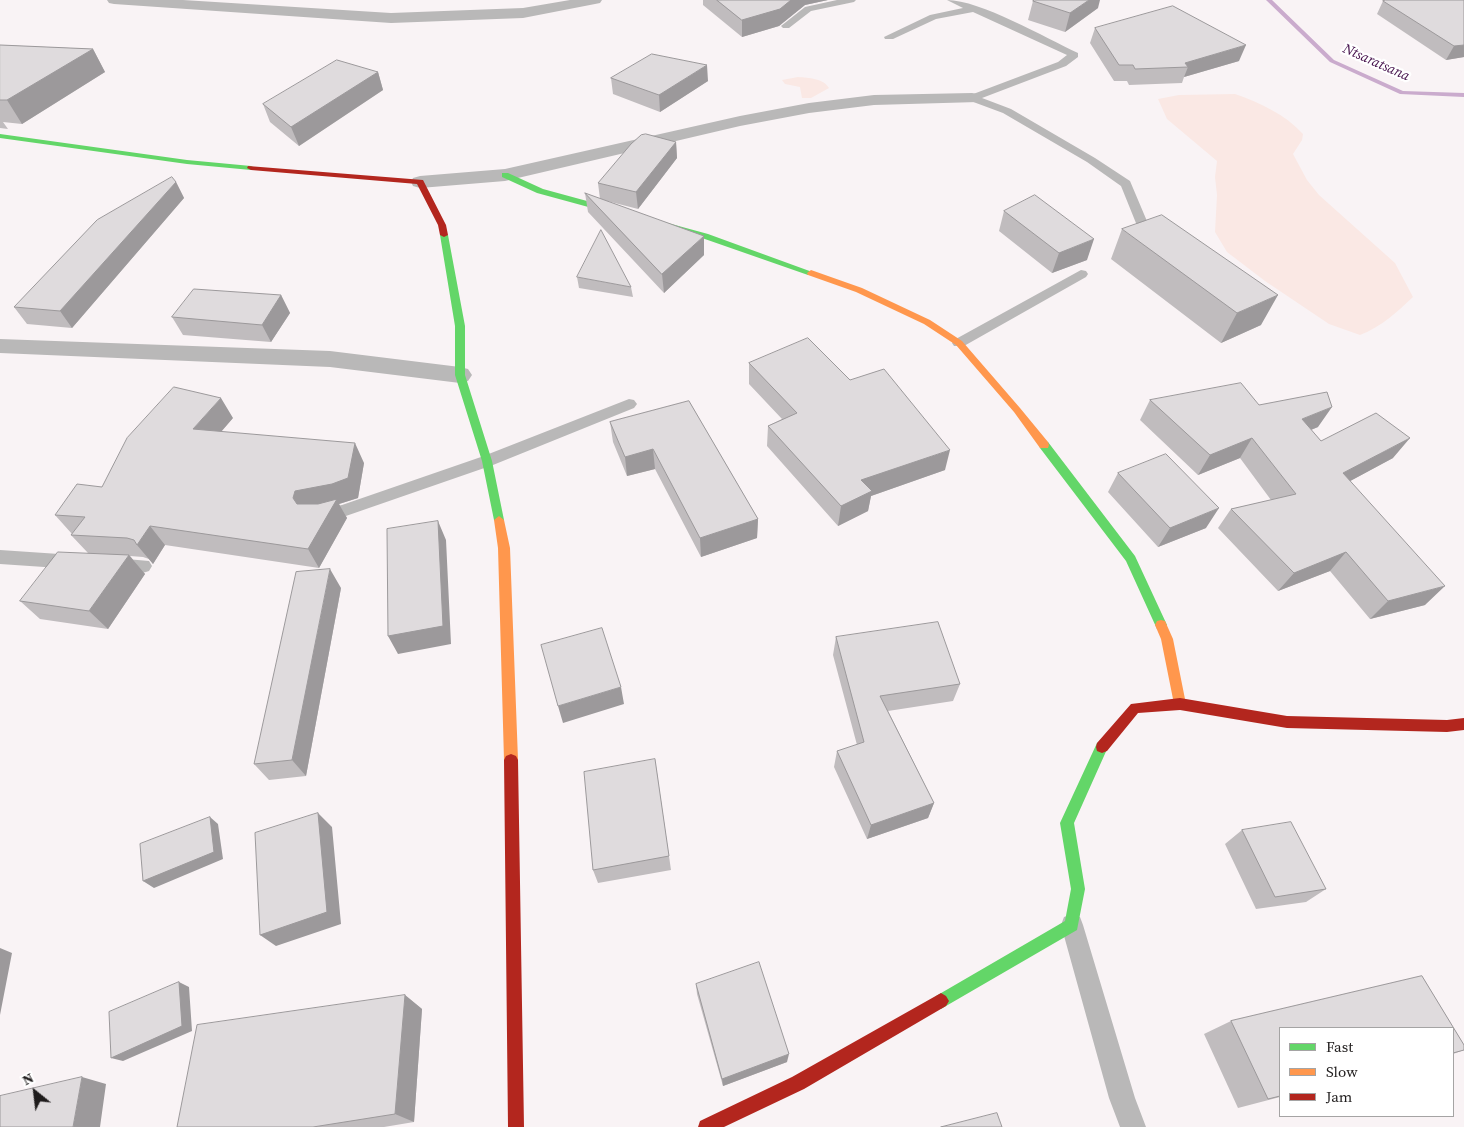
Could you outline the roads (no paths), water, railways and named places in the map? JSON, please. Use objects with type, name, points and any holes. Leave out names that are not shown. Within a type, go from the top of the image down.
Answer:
[{"type":"street","points":[[114,0],[391,18],[523,13],[595,0]]},
{"type":"street","points":[[0,136],[187,162],[420,182],[505,175],[722,125],[808,108],[874,100],[972,98]]},
{"type":"street","points":[[505,175],[540,191],[705,236],[859,290],[927,322],[959,344],[1017,410],[1131,559],[1167,639],[1180,704]]},
{"type":"street","points":[[420,182],[442,225],[460,326],[460,375],[487,461],[504,548],[511,738],[516,1127]]},
{"type":"street","points":[[0,346],[330,359],[460,375]]},
{"type":"street","points":[[706,1127],[798,1083],[1072,925],[1078,889],[1067,823],[1101,748],[1135,708],[1180,704],[1287,722],[1447,726],[1464,724]]},
{"type":"lane","points":[[786,26],[808,9],[850,0]]},
{"type":"lane","points":[[952,0],[1037,36],[1074,56],[1062,64],[972,98]]},
{"type":"lane","points":[[889,37],[933,17],[974,8]]},
{"type":"lane","points":[[972,98],[1007,111],[1091,160],[1126,184],[1146,233]]},
{"type":"lane","points":[[959,344],[1081,274]]},
{"type":"lane","points":[[314,516],[343,511],[487,461],[629,404]]},
{"type":"lane","points":[[0,557],[143,566]]},
{"type":"lane","points":[[1072,925],[1122,1098],[1133,1127]]},
{"type":"waterway","name":"Ntsaratsana","points":[[1269,0],[1332,61],[1402,93],[1464,95]]}]
